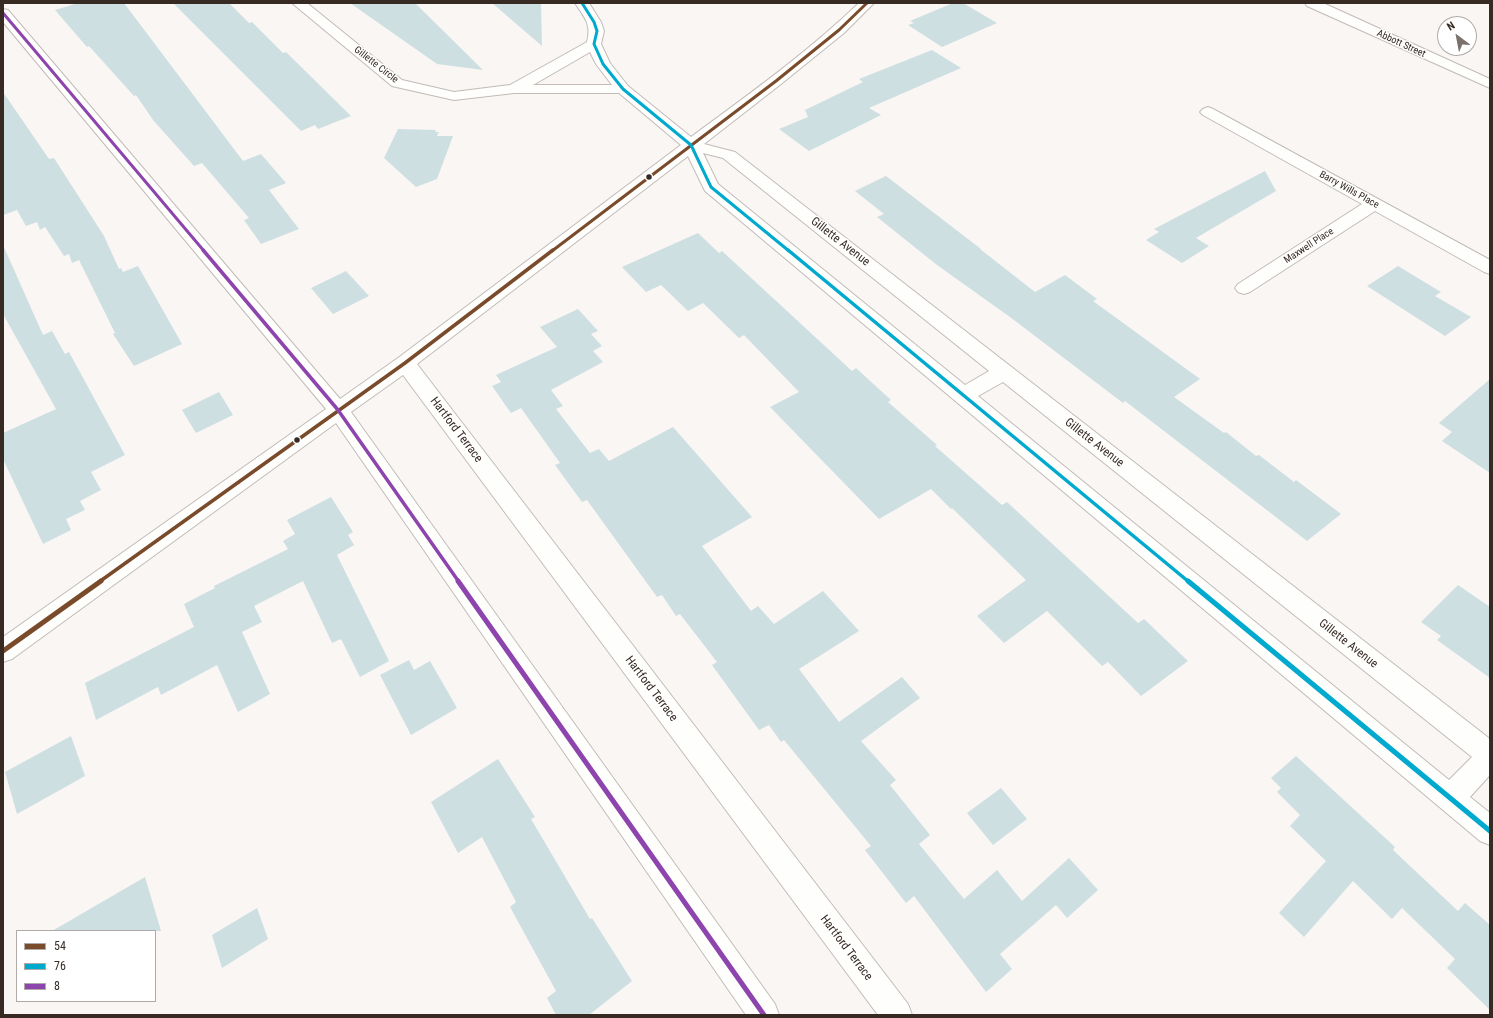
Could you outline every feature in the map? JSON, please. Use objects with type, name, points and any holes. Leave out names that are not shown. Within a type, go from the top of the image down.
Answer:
[{"type":"street","name":"Gillette Circle","points":[[299,3],[397,83],[454,96],[514,89],[622,89]]},
{"type":"street","name":"Gillette Avenue","points":[[582,3],[589,13],[597,31],[594,44],[603,64],[622,89],[691,145],[729,155],[1490,756]]},
{"type":"street","points":[[5,645],[404,363],[776,81],[819,46],[867,3]]},
{"type":"street","name":"Abbott Street","points":[[1312,3],[1490,84]]},
{"type":"street","points":[[3,13],[338,410],[764,1015]]},
{"type":"street","name":"Gillette Circle","points":[[514,89],[594,44]]},
{"type":"street","name":"Barry Wills Place","points":[[1208,112],[1490,268]]},
{"type":"street","name":"Gillette Avenue","points":[[691,145],[711,187],[1490,831]]},
{"type":"street","name":"Maxwell Place","points":[[1244,288],[1374,204]]},
{"type":"street","name":"Hartford Terrace","points":[[404,363],[897,1015]]},
{"type":"street","points":[[962,396],[1004,372]]},
{"type":"street","points":[[1450,798],[1490,756]]},
{"type":"building","points":[[78,3],[124,3],[243,161],[261,154],[286,183],[269,190],[299,229],[261,244],[244,220],[249,218],[202,163],[194,166],[153,120],[136,95],[134,96],[89,46],[87,47],[55,10]]},
{"type":"building","points":[[173,3],[229,3],[249,23],[252,22],[283,53],[286,52],[351,116],[318,129],[315,125],[301,131]]},
{"type":"building","points":[[350,3],[415,3],[483,70],[437,64]]},
{"type":"building","points":[[492,3],[541,3],[542,46]]},
{"type":"building","points":[[953,3],[963,3],[997,23],[942,47],[908,25],[914,23],[910,21]]},
{"type":"building","points":[[932,50],[961,68],[869,108],[881,115],[809,151],[779,129],[808,117],[805,110],[863,82],[859,79]]},
{"type":"building","points":[[3,92],[49,159],[54,158],[104,236],[119,269],[121,268],[123,272],[138,266],[182,344],[134,366],[113,334],[115,333],[79,260],[72,263],[69,254],[64,256],[45,227],[40,230],[37,222],[26,226],[17,210],[3,215]]},
{"type":"building","points":[[398,129],[436,130],[435,132],[439,132],[437,136],[453,136],[437,179],[416,187],[384,158]]},
{"type":"building","points":[[1265,171],[1276,191],[1196,238],[1209,246],[1182,263],[1146,240],[1159,232],[1154,229]]},
{"type":"building","points":[[886,176],[1035,292],[1065,275],[1097,299],[1093,301],[1200,379],[1174,397],[1224,433],[1226,432],[1256,456],[1259,455],[1294,482],[1296,480],[1341,514],[1307,541],[1125,401],[1123,403],[1010,317],[937,265],[877,217],[884,214],[855,191]]},
{"type":"building","points":[[698,233],[719,253],[722,251],[852,371],[856,368],[891,400],[888,402],[1002,505],[1007,502],[1138,623],[1144,619],[1188,661],[1141,696],[1108,662],[1102,666],[1047,611],[1004,643],[977,616],[1026,580],[931,489],[879,519],[770,407],[799,392],[744,335],[739,338],[703,303],[688,311],[661,285],[646,292],[622,267]]},
{"type":"building","points":[[3,245],[43,335],[52,331],[65,354],[69,352],[125,455],[91,472],[101,490],[80,501],[85,510],[66,519],[71,530],[43,544],[3,459],[3,433],[56,409],[3,314]]},
{"type":"building","points":[[1398,266],[1441,292],[1435,296],[1471,317],[1445,336],[1367,286]]},
{"type":"building","points":[[346,271],[369,296],[333,314],[311,288]]},
{"type":"building","points":[[578,309],[598,331],[591,334],[602,346],[593,351],[603,362],[551,390],[563,406],[556,409],[590,453],[599,449],[609,461],[673,427],[752,517],[702,546],[751,611],[758,606],[774,624],[823,591],[859,631],[799,669],[839,722],[902,677],[920,698],[861,741],[896,780],[890,785],[930,835],[919,844],[964,899],[997,870],[1022,901],[1069,858],[1098,890],[1067,918],[1056,905],[1000,954],[1012,969],[986,992],[914,896],[906,903],[865,850],[871,846],[784,740],[781,742],[769,725],[759,730],[712,665],[717,662],[680,614],[676,616],[662,595],[657,597],[587,500],[582,502],[555,465],[560,463],[521,408],[511,413],[492,386],[501,382],[496,375],[557,347],[540,327]]},
{"type":"building","points":[[1490,379],[1490,473],[1442,441],[1452,432],[1439,423]]},
{"type":"building","points":[[219,392],[233,415],[196,433],[182,410]]},
{"type":"building","points":[[331,497],[353,532],[348,535],[354,545],[337,555],[389,661],[360,677],[341,639],[332,643],[303,581],[254,606],[262,622],[242,632],[270,694],[238,712],[217,665],[161,695],[158,687],[96,720],[85,683],[194,627],[184,604],[215,588],[214,586],[288,549],[283,541],[295,534],[287,520]]},
{"type":"building","points":[[1458,585],[1490,607],[1490,678],[1437,640],[1441,636],[1421,622]]},
{"type":"building","points":[[409,660],[414,670],[430,661],[457,708],[411,735],[380,675]]},
{"type":"building","points":[[71,736],[85,776],[17,814],[5,772]]},
{"type":"building","points":[[1296,756],[1395,847],[1393,850],[1458,911],[1465,903],[1490,925],[1490,1010],[1447,968],[1455,959],[1402,908],[1392,919],[1353,881],[1304,937],[1279,913],[1326,861],[1290,826],[1300,815],[1277,792],[1281,788],[1271,778]]},
{"type":"building","points":[[498,759],[535,817],[531,819],[590,919],[592,918],[632,981],[589,1015],[556,1015],[547,998],[556,991],[510,907],[516,902],[482,837],[458,853],[431,802]]},
{"type":"building","points":[[1001,788],[1027,819],[993,845],[967,813]]},
{"type":"building","points":[[145,877],[161,931],[156,930],[54,930]]},
{"type":"building","points":[[257,908],[268,939],[222,968],[212,935]]},
{"type":"transit line","name":"76","points":[[582,3],[594,22],[597,31],[594,44],[603,64],[623,89],[691,145],[711,187],[1490,831]]},
{"type":"transit line","name":"54","points":[[3,651],[405,363],[776,81],[839,30],[867,3]]},
{"type":"transit line","name":"8","points":[[3,13],[338,410],[764,1015]]}]
